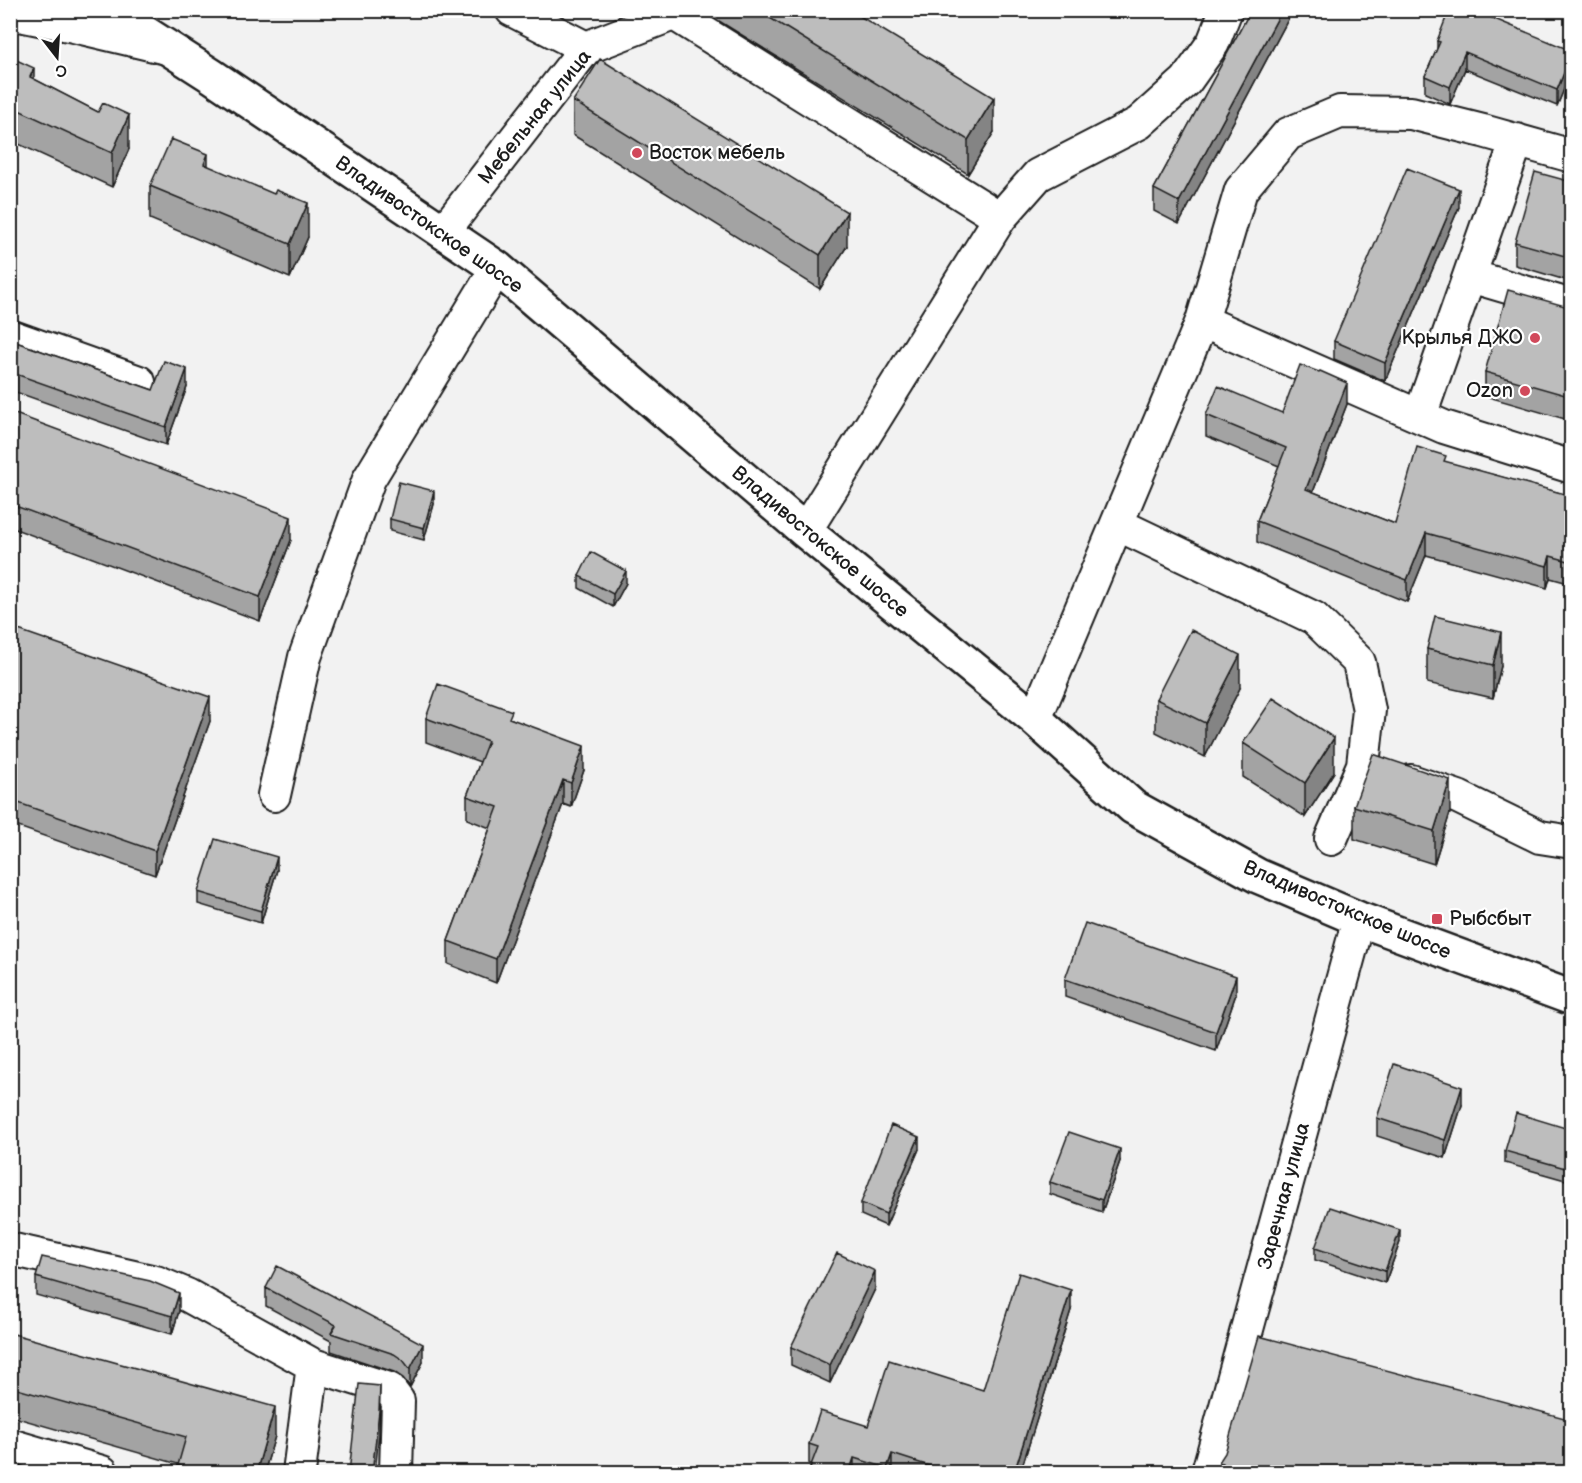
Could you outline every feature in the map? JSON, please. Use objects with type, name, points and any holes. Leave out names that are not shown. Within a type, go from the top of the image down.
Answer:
[{"type":"highway","name":"Владивостокское шоссе","points":[[109,10],[497,268],[805,531],[1035,719],[1133,807],[1258,876],[1359,918],[1572,998]]},
{"type":"street","points":[[512,10],[586,48]]},
{"type":"street","points":[[805,531],[1000,218],[1038,175],[1139,123],[1186,81],[1213,43],[1226,10]]},
{"type":"street","points":[[672,12],[1000,218]]},
{"type":"street","name":"Мебельная улица","points":[[443,232],[586,48],[672,12]]},
{"type":"street","points":[[10,13],[169,49]]},
{"type":"street","points":[[1035,719],[1202,321],[1241,190],[1288,134],[1340,112],[1411,113],[1572,156]]},
{"type":"street","points":[[1420,416],[1516,140]]},
{"type":"street","points":[[274,795],[305,657],[369,479],[497,268]]},
{"type":"street","points":[[1470,276],[1572,306]]},
{"type":"street","points":[[1202,321],[1444,427],[1572,467]]},
{"type":"street","points":[[10,336],[139,382]]},
{"type":"street","points":[[1117,524],[1314,618],[1359,662],[1369,710],[1363,765],[1331,839]]},
{"type":"street","points":[[1363,765],[1458,796],[1540,837],[1572,842]]},
{"type":"street","name":"Заречная улица","points":[[1208,1473],[1359,918]]},
{"type":"street","points":[[10,1249],[156,1282],[187,1295],[313,1365],[388,1389],[398,1401],[396,1473]]},
{"type":"street","points":[[299,1473],[313,1365]]},
{"type":"street","points":[[10,1445],[102,1473]]},
{"type":"building","points":[[757,10],[850,10],[994,98],[968,140]]},
{"type":"building","points":[[1251,10],[1282,10],[1179,202],[1154,189]]},
{"type":"building","points":[[1449,10],[1473,10],[1572,51],[1557,90],[1465,52],[1450,87],[1425,76],[1440,42],[1437,41]]},
{"type":"building","points":[[10,57],[34,68],[30,77],[98,112],[103,103],[129,115],[112,153],[10,106]]},
{"type":"building","points":[[600,59],[847,212],[820,255],[573,101]]},
{"type":"building","points":[[171,139],[208,154],[204,164],[274,194],[276,190],[308,203],[290,244],[150,186]]},
{"type":"building","points":[[1407,168],[1459,189],[1385,363],[1334,341]]},
{"type":"building","points":[[1535,172],[1572,182],[1572,258],[1515,242]]},
{"type":"building","points":[[1508,290],[1572,308],[1572,397],[1485,372]]},
{"type":"building","points":[[10,340],[153,390],[164,361],[187,369],[166,427],[10,372]]},
{"type":"building","points":[[1300,365],[1347,383],[1306,489],[1395,524],[1417,447],[1446,456],[1444,461],[1572,496],[1572,562],[1550,556],[1547,566],[1426,533],[1407,580],[1257,521],[1286,448],[1206,415],[1218,386],[1282,413]]},
{"type":"building","points":[[10,412],[291,517],[260,597],[10,504]]},
{"type":"building","points":[[399,482],[434,491],[424,528],[390,519]]},
{"type":"building","points":[[591,552],[626,571],[613,594],[579,576]]},
{"type":"building","points":[[1435,616],[1501,632],[1493,665],[1427,649]]},
{"type":"building","points":[[10,627],[210,697],[155,851],[10,800]]},
{"type":"building","points":[[1191,630],[1240,655],[1205,723],[1156,699]]},
{"type":"building","points":[[438,684],[512,711],[509,718],[584,746],[571,783],[563,780],[496,959],[448,941],[498,807],[467,796],[488,741],[426,718]]},
{"type":"building","points":[[1273,698],[1334,738],[1305,783],[1243,743]]},
{"type":"building","points":[[1373,754],[1450,780],[1434,831],[1354,806]]},
{"type":"building","points":[[215,839],[277,857],[261,911],[198,892]]},
{"type":"building","points":[[1085,923],[1236,976],[1216,1032],[1065,979]]},
{"type":"building","points":[[1394,1064],[1462,1087],[1445,1140],[1377,1118]]},
{"type":"building","points":[[1516,1113],[1572,1130],[1572,1170],[1505,1151]]},
{"type":"building","points":[[891,1125],[919,1137],[886,1214],[861,1203]]},
{"type":"building","points":[[1069,1132],[1120,1149],[1102,1200],[1050,1182]]},
{"type":"building","points":[[1330,1207],[1400,1230],[1385,1271],[1315,1248]]},
{"type":"building","points":[[837,1253],[875,1271],[830,1365],[791,1347]]},
{"type":"building","points":[[42,1257],[150,1281],[179,1293],[172,1316],[36,1277]]},
{"type":"building","points":[[277,1266],[423,1344],[410,1369],[394,1354],[331,1333],[336,1325],[266,1288]]},
{"type":"building","points":[[1019,1273],[1071,1290],[1014,1473],[951,1473],[892,1454],[887,1468],[854,1458],[849,1473],[808,1473],[818,1447],[809,1444],[820,1411],[868,1426],[889,1360],[983,1390]]},
{"type":"building","points":[[10,1333],[275,1407],[256,1473],[204,1473],[178,1465],[186,1437],[10,1387]]},
{"type":"building","points":[[1259,1336],[1572,1420],[1572,1473],[1221,1473],[1223,1463],[1219,1462],[1225,1453]]},
{"type":"building","points":[[359,1384],[380,1386],[372,1473],[349,1473]]},
{"type":"place","name":"Восток мебель","points":[[637,153]]},
{"type":"place","name":"Крылья ДЖО","points":[[1535,338]]},
{"type":"place","name":"Ozon","points":[[1525,391]]},
{"type":"place","name":"Рыбсбыт","points":[[1437,919]]}]
